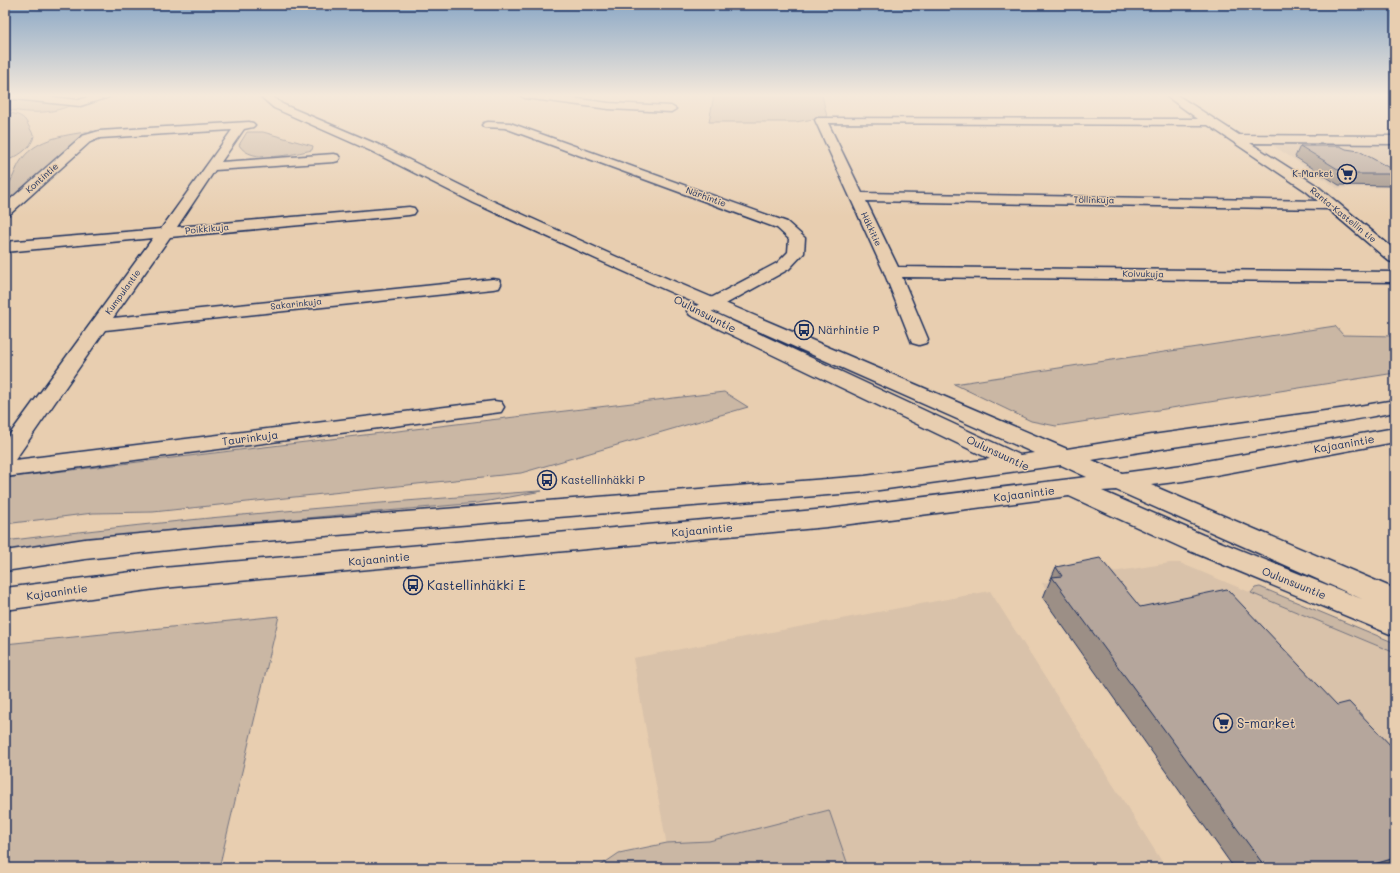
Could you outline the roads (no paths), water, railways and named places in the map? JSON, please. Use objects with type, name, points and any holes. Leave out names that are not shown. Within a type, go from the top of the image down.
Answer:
[{"type":"street","name":"Kontintie","points":[[5,211],[86,139],[97,136]]},
{"type":"street","name":"Kumpulantie","points":[[5,457],[100,325],[210,167],[237,136]]},
{"type":"street","name":"Oulunsuuntie","points":[[347,136],[375,148],[480,200],[611,260],[1018,463],[1194,542],[1395,624]]},
{"type":"street","name":"Närhintie","points":[[536,136],[782,225],[797,238],[796,253],[783,266],[706,308]]},
{"type":"street","name":"Häkkitie","points":[[828,136],[892,272],[918,339]]},
{"type":"street","name":"Ranta-Kastellin tie","points":[[1233,136],[1311,188],[1395,258]]},
{"type":"street","points":[[1238,139],[1395,140]]},
{"type":"street","points":[[210,167],[334,158]]},
{"type":"street","name":"Töllinkuja","points":[[856,197],[1332,205]]},
{"type":"street","name":"Poikkikuja","points":[[5,247],[409,211]]},
{"type":"street","name":"Koivukuja","points":[[892,272],[1395,277]]},
{"type":"street","name":"Sakarinkuja","points":[[100,325],[493,284]]},
{"type":"street","name":"Oulunsuuntie","points":[[706,308],[1122,481],[1395,601]]},
{"type":"street","points":[[5,561],[85,549],[216,536],[865,484],[1064,457],[1152,442],[1347,415],[1395,406]]},
{"type":"street","name":"Taurinkuja","points":[[5,469],[494,407]]},
{"type":"street","name":"Kajaanintie","points":[[5,599],[163,578],[827,518],[1183,473],[1395,435]]},
{"type":"place","name":"K-Market","points":[[1347,174]]},
{"type":"place","name":"Närhintie P","points":[[804,330]]},
{"type":"place","name":"Kastellinhäkki P","points":[[547,480]]},
{"type":"place","name":"Kastellinhäkki E","points":[[413,585]]},
{"type":"place","name":"S-market","points":[[1223,723]]}]
